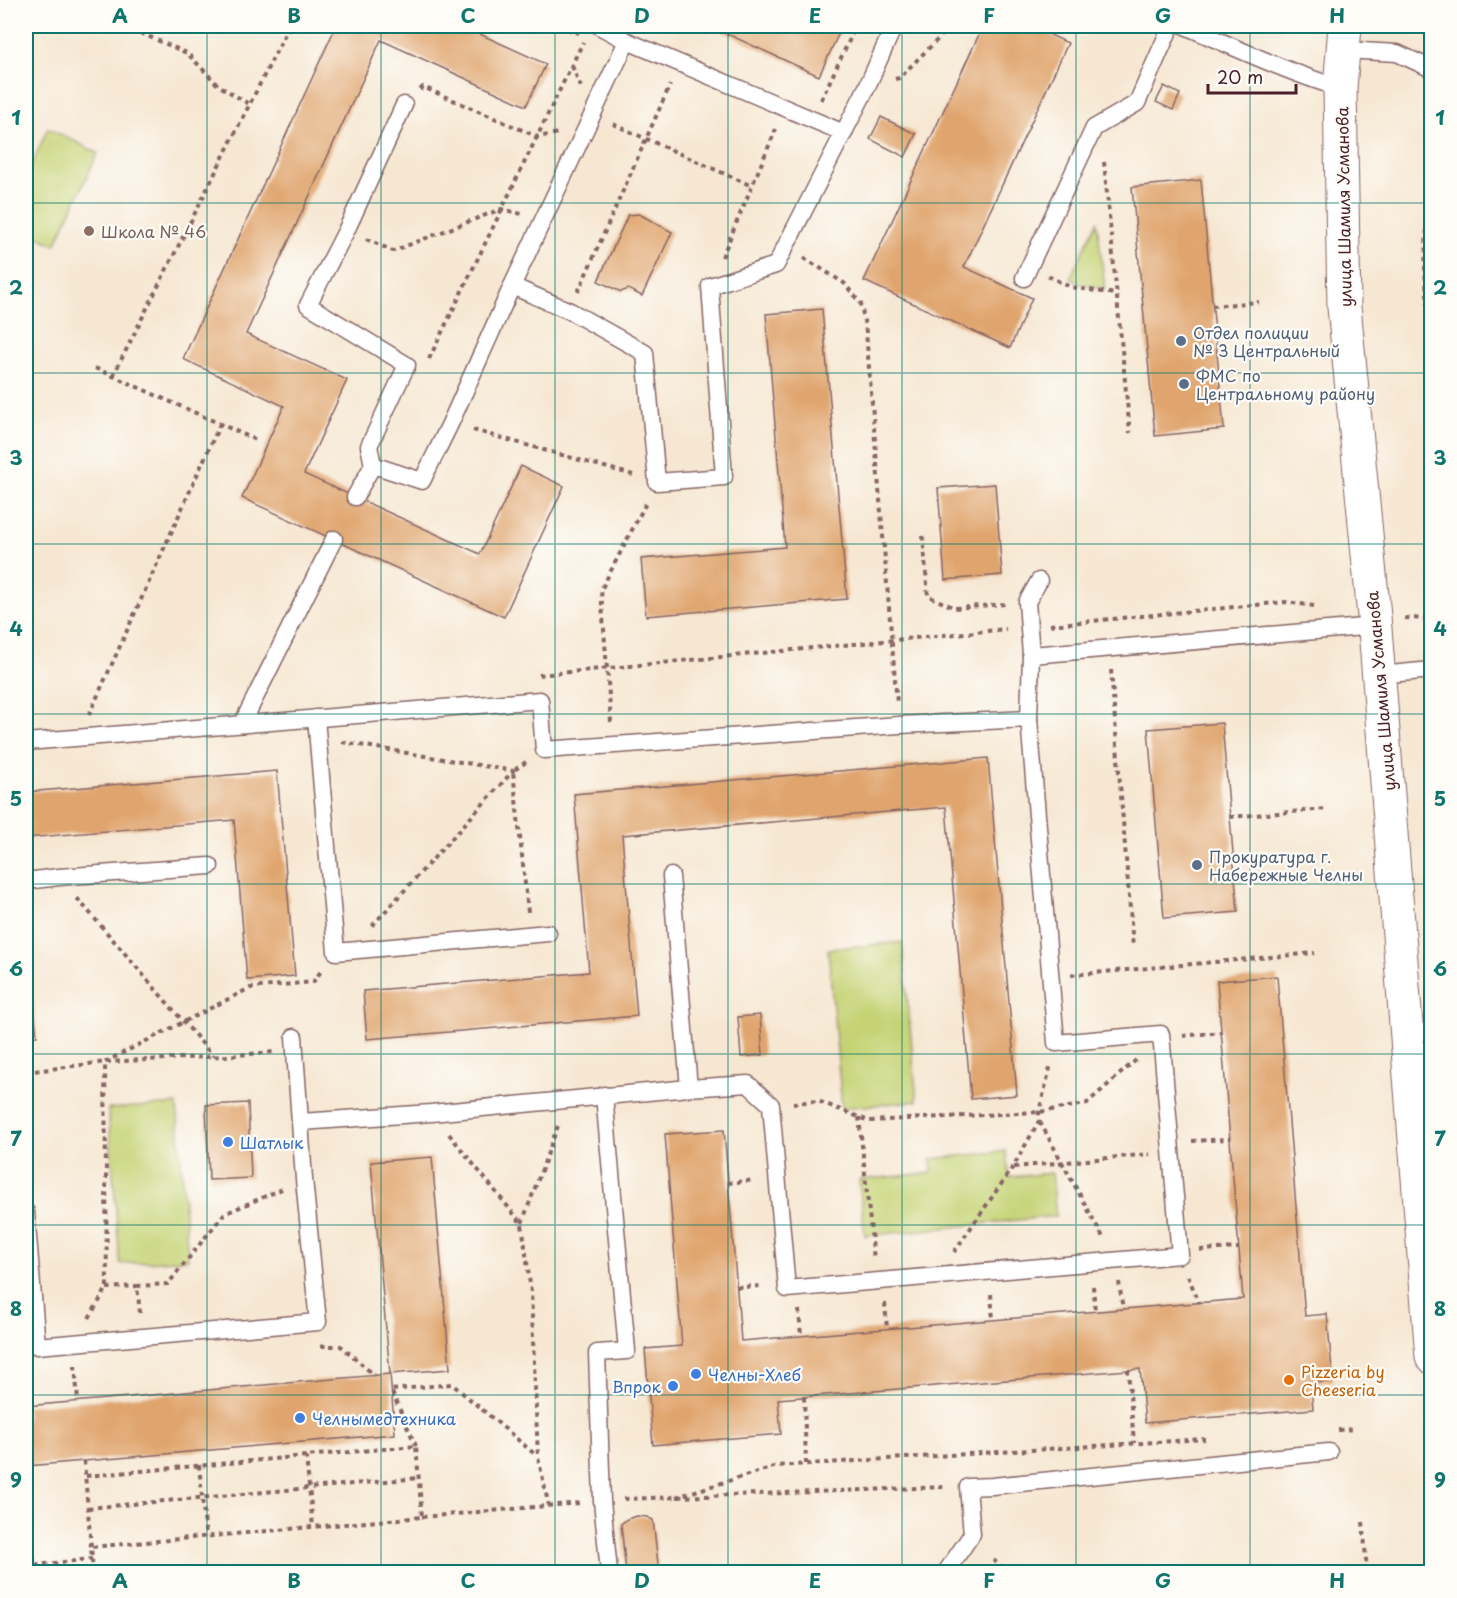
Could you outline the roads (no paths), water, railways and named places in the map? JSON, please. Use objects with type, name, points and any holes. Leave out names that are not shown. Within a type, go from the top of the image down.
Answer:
[{"type":"street","name":"улица Шамиля Усманова","points":[[1345,38],[1340,88],[1344,307],[1388,622],[1379,675],[1419,1033],[1431,1357]]},
{"type":"lane","points":[[512,286],[570,311],[645,353],[657,482],[724,477],[710,286],[776,265],[866,89],[894,26]]},
{"type":"lane","points":[[1026,272],[1094,128],[1137,103],[1171,26]]},
{"type":"lane","points":[[1185,26],[1312,80],[1340,88]]},
{"type":"lane","points":[[592,31],[627,41],[680,62],[844,133]]},
{"type":"lane","points":[[1345,38],[1397,53],[1431,69]]},
{"type":"lane","points":[[373,465],[422,481],[627,41]]},
{"type":"lane","points":[[355,496],[373,465],[369,446],[407,365],[308,305],[346,231],[404,105]]},
{"type":"lane","points":[[243,724],[333,539]]},
{"type":"lane","points":[[301,1122],[431,1113],[604,1095],[748,1084],[771,1105],[787,1289],[1180,1253],[1161,1034],[1056,1043],[1029,719],[1031,655],[1027,602],[1039,581]]},
{"type":"lane","points":[[1031,655],[1388,622]]},
{"type":"lane","points":[[1379,675],[1431,670]]},
{"type":"lane","points":[[26,742],[540,700],[544,750],[899,725],[1029,719]]},
{"type":"lane","points":[[316,718],[343,951],[548,933]]},
{"type":"lane","points":[[26,881],[210,866]]},
{"type":"lane","points":[[671,876],[689,1088]]},
{"type":"lane","points":[[26,1212],[37,1346],[318,1322],[304,1179],[294,1037]]},
{"type":"lane","points":[[604,1095],[627,1351],[597,1353],[602,1501],[609,1572]]},
{"type":"lane","points":[[946,1572],[972,1534],[968,1487],[1329,1452]]},
{"type":"place","name":"Школа № 46","points":[[89,231]]},
{"type":"place","name":"Отдел полиции № 3 Центральный","points":[[1181,341]]},
{"type":"place","name":"ФМС по Центральному району","points":[[1184,384]]},
{"type":"place","name":"Прокуратура г. Набережные Челны","points":[[1197,865]]},
{"type":"place","name":"Шатлык","points":[[228,1142]]},
{"type":"place","name":"Челны-Хлеб","points":[[696,1374]]},
{"type":"place","name":"Pizzeria by Cheeseria","points":[[1289,1380]]},
{"type":"place","name":"Впрок","points":[[673,1386]]},
{"type":"place","name":"Челнымедтехника","points":[[300,1418]]}]
